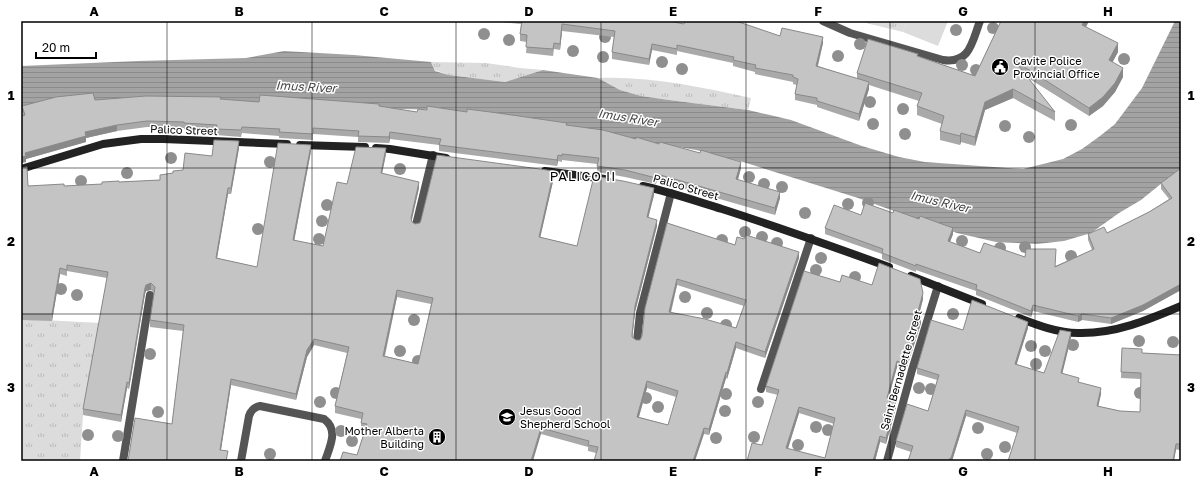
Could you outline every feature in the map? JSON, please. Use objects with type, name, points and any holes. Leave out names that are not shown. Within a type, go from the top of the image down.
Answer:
[{"type":"street","points":[[823,21],[850,34],[949,61],[965,55],[972,44],[980,21]]},
{"type":"street","name":"Palico Street","points":[[21,169],[103,144],[141,140],[195,140],[374,148],[454,159]]},
{"type":"street","points":[[416,225],[433,156]]},
{"type":"street","points":[[536,170],[611,180]]},
{"type":"street","name":"Palico Street","points":[[636,185],[671,194],[811,238],[990,307]]},
{"type":"street","points":[[637,341],[640,313],[671,194]]},
{"type":"street","points":[[761,389],[811,238]]},
{"type":"street","name":"Saint Bernadette Street","points":[[887,461],[912,370],[938,286]]},
{"type":"street","points":[[123,461],[150,295]]},
{"type":"street","points":[[1012,315],[1034,324],[1061,331],[1093,333],[1108,332],[1152,319],[1181,306]]},
{"type":"street","points":[[241,461],[251,410],[260,406],[324,419],[328,422],[331,426],[332,436],[325,461]]},
{"type":"green space","points":[[858,21],[907,21],[903,32]]},
{"type":"green space","points":[[907,21],[948,21],[938,46],[903,32]]},
{"type":"green space","points":[[431,62],[486,63],[543,70],[505,82],[449,75],[435,70]]},
{"type":"green space","points":[[598,78],[637,79],[675,83],[751,98],[748,110],[669,100],[641,96],[620,90]]},
{"type":"green space","points":[[21,320],[100,323],[83,415],[80,461],[21,461]]},
{"type":"water","name":"Imus River","points":[[1175,21],[1181,21],[1181,169],[1141,200],[1119,213],[1091,233],[1064,241],[1037,244],[996,242],[957,233],[858,198],[743,162],[696,150],[512,118],[445,110],[146,103],[21,111],[21,66],[246,58],[284,51],[354,55],[431,62],[435,71],[449,75],[505,82],[543,70],[598,78],[620,90],[641,96],[748,110],[791,120],[862,146],[899,157],[925,162],[1023,169],[1063,159],[1082,149],[1115,124],[1142,88]]},
{"type":"building","points":[[522,21],[669,21],[684,24],[685,21],[736,21],[780,36],[782,28],[823,37],[816,66],[869,82],[859,114],[817,101],[817,98],[795,94],[798,79],[793,77],[793,75],[755,68],[756,65],[733,60],[734,57],[677,45],[677,49],[652,44],[649,59],[612,52],[615,31],[562,24],[560,44],[554,43],[553,49],[526,47],[527,35],[520,34]]},
{"type":"building","points":[[1001,21],[1084,21],[1082,25],[1118,43],[1109,60],[1123,68],[1115,83],[1103,97],[1089,108],[1015,61],[1055,112],[1013,89],[985,102],[975,137],[961,133],[960,136],[940,131],[944,116],[917,106],[922,93],[857,73],[868,39],[918,54],[917,56],[975,76]]},
{"type":"building","points":[[93,93],[95,100],[146,96],[221,97],[220,99],[259,102],[260,95],[379,104],[379,106],[417,112],[418,109],[427,110],[427,106],[467,112],[467,109],[498,113],[603,130],[636,139],[636,137],[659,144],[660,142],[700,153],[701,150],[741,162],[736,179],[780,192],[775,208],[657,174],[656,178],[625,170],[597,166],[599,158],[562,154],[562,156],[558,155],[557,160],[439,145],[441,139],[390,132],[389,137],[358,136],[359,131],[313,128],[313,134],[279,132],[280,129],[242,127],[241,130],[216,129],[217,125],[184,122],[147,121],[117,125],[85,132],[86,136],[25,153],[26,156],[21,157],[21,116],[25,115],[22,106],[56,97]]},
{"type":"building","points":[[214,140],[239,141],[231,188],[228,188],[216,258],[257,267],[278,143],[311,145],[293,240],[323,246],[337,182],[347,184],[356,147],[386,148],[381,173],[419,182],[411,218],[412,222],[415,224],[420,223],[421,220],[437,155],[554,171],[539,237],[577,246],[594,176],[654,188],[647,217],[657,220],[635,306],[632,337],[636,340],[640,340],[642,336],[645,308],[667,223],[735,245],[737,237],[744,239],[746,235],[799,252],[765,352],[736,342],[709,429],[704,428],[693,461],[594,461],[598,447],[588,445],[589,441],[541,428],[531,461],[340,461],[343,452],[357,455],[367,424],[361,423],[363,413],[335,406],[349,347],[314,339],[307,350],[296,394],[231,379],[220,450],[228,451],[226,461],[128,461],[135,418],[172,424],[184,325],[150,320],[155,287],[151,283],[146,285],[129,383],[127,382],[121,415],[83,409],[108,272],[67,265],[67,270],[60,268],[52,314],[21,314],[21,168],[27,167],[28,186],[102,184],[102,182],[160,180],[160,175],[183,170],[185,153],[212,156]],"holes":[[[677,279],[746,300],[736,328],[705,319],[669,312]],[[397,290],[433,298],[418,364],[383,356]],[[647,381],[678,391],[668,425],[637,417]]]},
{"type":"building","points":[[1181,168],[1181,284],[1143,305],[1111,318],[1082,314],[1078,316],[1033,305],[1031,311],[976,289],[977,285],[916,264],[916,266],[882,253],[883,249],[825,228],[834,205],[861,215],[865,203],[893,213],[894,210],[919,219],[920,216],[953,228],[948,241],[980,253],[984,243],[1025,257],[1026,249],[1056,249],[1055,267],[1094,249],[1088,234],[1104,227],[1107,233],[1149,212],[1172,198],[1161,183]]},
{"type":"building","points":[[879,263],[920,279],[923,293],[917,315],[921,316],[906,364],[897,361],[887,398],[896,401],[886,438],[880,436],[873,461],[747,461],[752,443],[762,445],[779,390],[766,386],[804,271],[840,282],[842,275],[872,285]],"holes":[[[799,407],[835,418],[825,458],[786,448]]]},
{"type":"building","points":[[972,300],[1028,322],[1015,364],[1044,373],[1060,330],[1071,332],[1061,373],[1079,378],[1078,382],[1101,388],[1097,406],[1120,411],[1140,412],[1141,373],[1121,372],[1122,348],[1142,349],[1142,353],[1181,355],[1181,444],[1176,444],[1173,461],[1008,461],[1019,427],[966,410],[949,461],[908,461],[913,446],[896,441],[907,404],[928,411],[939,375],[917,368],[931,320],[963,330]]},
{"type":"place","name":"Cavite Police Provincial Office","points":[[1000,67]]},
{"type":"place","name":"Jesus Good Shepherd School","points":[[507,417]]},
{"type":"place","name":"Mother Alberta Building","points":[[437,437]]},
{"type":"district","name":"PALICO II","points":[[583,176]]}]
